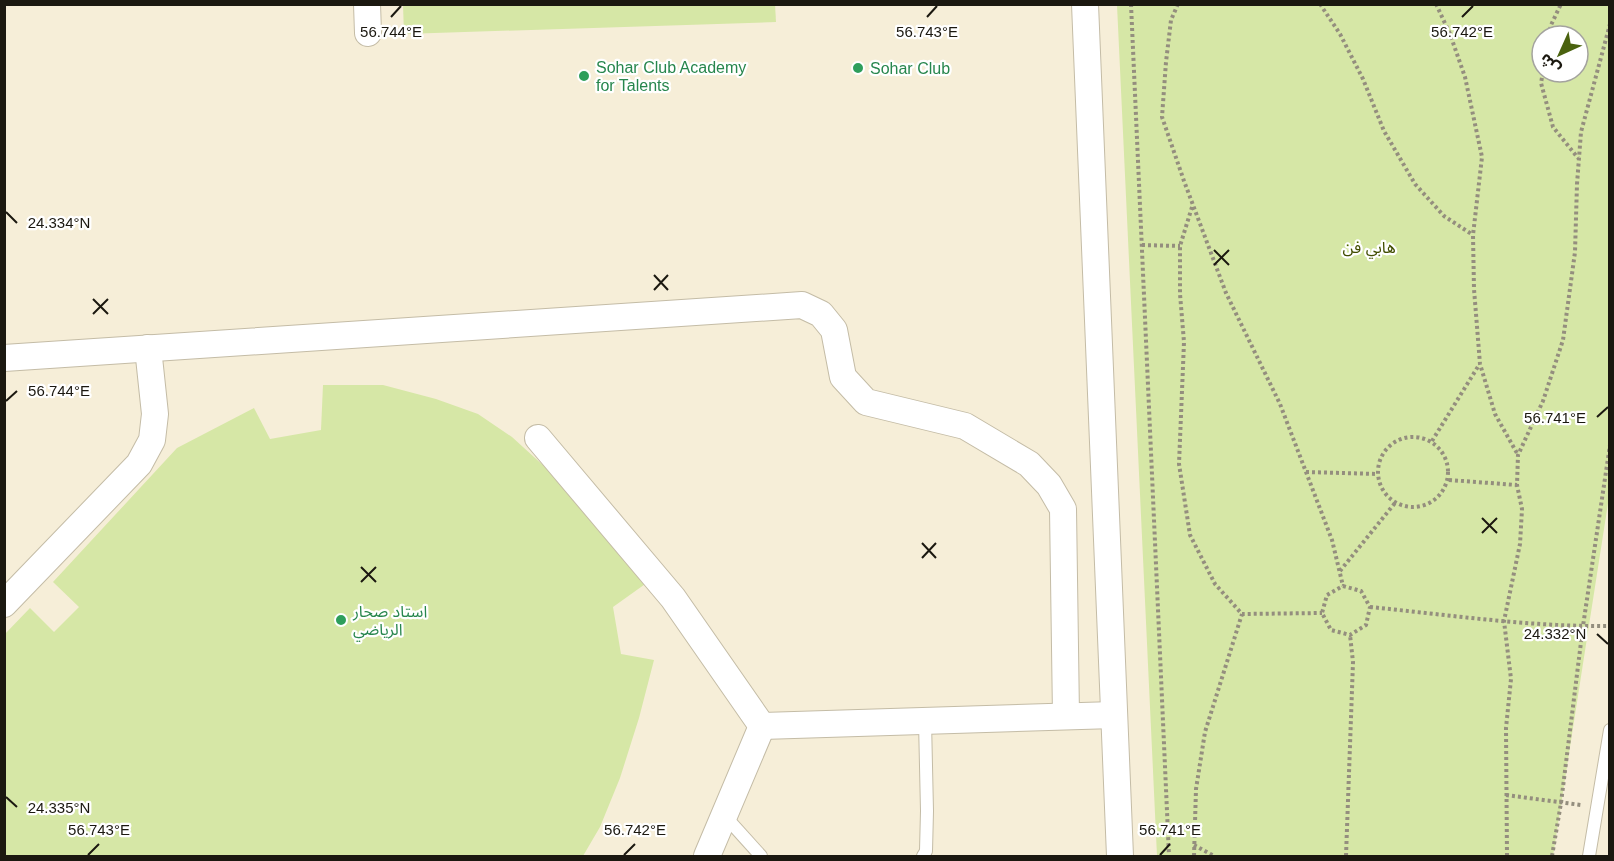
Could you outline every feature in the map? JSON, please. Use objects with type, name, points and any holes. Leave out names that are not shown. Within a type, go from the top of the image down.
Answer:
[{"type":"street","points":[[367,4],[368,33]]},
{"type":"street","points":[[1085,4],[1120,856]]},
{"type":"street","points":[[4,358],[802,305],[821,314],[834,330],[843,377],[866,402],[965,426],[1029,464],[1049,485],[1063,509],[1066,716]]},
{"type":"street","points":[[4,604],[139,464],[152,440],[155,414],[148,348]]},
{"type":"street","points":[[538,438],[673,598],[762,726]]},
{"type":"street","points":[[762,726],[1114,715]]},
{"type":"street","points":[[707,856],[762,726]]},
{"type":"lane","points":[[923,856],[926,851],[927,811],[925,721]]},
{"type":"lane","points":[[1588,856],[1610,730]]},
{"type":"lane","points":[[724,815],[761,856]]},
{"type":"path","points":[[1131,4],[1169,856]]},
{"type":"path","points":[[1178,4],[1171,20],[1162,117],[1227,293],[1280,404],[1332,540],[1343,586]]},
{"type":"path","points":[[1320,4],[1340,34],[1384,131],[1415,184],[1444,216],[1473,235]]},
{"type":"path","points":[[1436,4],[1450,34],[1465,77],[1482,157],[1473,235],[1474,289],[1480,364],[1495,414],[1518,455]]},
{"type":"path","points":[[1551,24],[1561,4]]},
{"type":"path","points":[[1507,856],[1506,728],[1511,679],[1504,621],[1520,544],[1522,509],[1517,485],[1518,455],[1542,400],[1563,340],[1575,252],[1581,132],[1610,24]]},
{"type":"path","points":[[1541,84],[1553,127],[1579,159]]},
{"type":"path","points":[[1193,205],[1180,246],[1180,294],[1184,342],[1179,464],[1190,535],[1215,584],[1242,614],[1322,614]]},
{"type":"path","points":[[1142,245],[1180,246]]},
{"type":"path","points":[[1432,441],[1480,364]]},
{"type":"path","points":[[1413,436],[1432,441],[1447,458],[1449,480],[1437,499],[1417,508],[1395,503],[1383,491],[1377,474],[1381,455],[1395,441],[1413,436]]},
{"type":"path","points":[[1552,856],[1610,445]]},
{"type":"path","points":[[1306,472],[1377,474]]},
{"type":"path","points":[[1449,480],[1517,485]]},
{"type":"path","points":[[1340,572],[1395,503]]},
{"type":"path","points":[[1343,586],[1361,591],[1371,607],[1366,625],[1350,635],[1331,630],[1322,614],[1327,595],[1343,586]]},
{"type":"path","points":[[1371,607],[1504,621],[1610,626]]},
{"type":"path","points":[[1194,856],[1196,789],[1205,732],[1242,614]]},
{"type":"path","points":[[1346,856],[1353,662],[1350,635]]},
{"type":"path","points":[[1506,795],[1597,806]]},
{"type":"path","points":[[1193,845],[1214,856]]},
{"type":"green space","points":[[775,4],[776,22],[404,34],[403,5]]},
{"type":"green space","name":"هابي فن","points":[[1117,5],[1609,5],[1609,497],[1553,856],[1157,856]]},
{"type":"green space","name":"استاد صحار الرياضي","points":[[323,385],[383,385],[436,399],[478,414],[512,437],[568,488],[648,582],[613,607],[621,654],[654,660],[620,778],[600,827],[583,856],[5,856],[4,635],[30,608],[54,632],[79,607],[53,582],[177,448],[254,408],[270,439],[321,430]]},
{"type":"place","name":"Sohar Club","points":[[858,68]]},
{"type":"place","name":"Sohar Club Academy for Talents","points":[[584,76]]},
{"type":"place","name":"استاد صحار الرياضي","points":[[341,620]]}]
